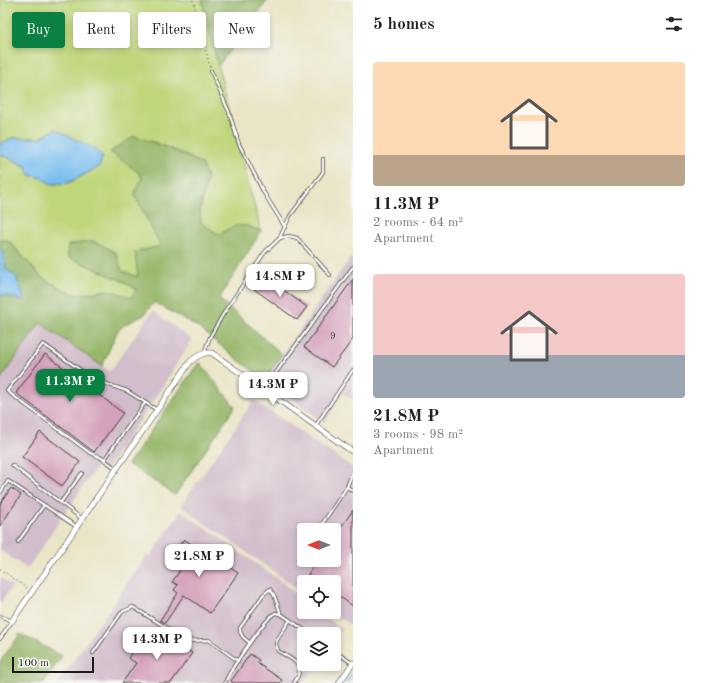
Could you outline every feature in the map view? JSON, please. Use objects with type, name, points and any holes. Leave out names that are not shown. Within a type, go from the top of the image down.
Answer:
[{"type":"street","points":[[12,621],[190,362],[204,353],[212,353],[353,452]]},
{"type":"street","points":[[339,683],[353,663]]},
{"type":"lane","points":[[211,71],[229,112],[239,144],[264,193],[285,227]]},
{"type":"lane","points":[[204,353],[210,337],[225,311],[265,252],[280,238],[290,216],[323,172],[323,159]]},
{"type":"lane","points":[[280,238],[288,236],[297,238],[330,275]]},
{"type":"lane","points":[[264,389],[353,267]]},
{"type":"lane","points":[[117,469],[100,457],[90,453],[6,391],[43,344],[95,380],[127,391],[157,410]]},
{"type":"lane","points":[[316,426],[353,370]]},
{"type":"lane","points":[[104,460],[145,403]]},
{"type":"lane","points":[[12,465],[82,519]]},
{"type":"lane","points":[[323,523],[347,487],[353,471]]},
{"type":"lane","points":[[61,502],[82,473]]},
{"type":"lane","points":[[0,493],[8,481],[76,527]]},
{"type":"lane","points":[[347,487],[353,491]]},
{"type":"lane","points":[[18,542],[44,505]]},
{"type":"lane","points":[[250,643],[244,639],[240,633],[240,628],[263,595],[270,590],[274,595],[281,614]]},
{"type":"lane","points":[[93,653],[122,612],[133,607],[188,641],[209,640],[238,661]]},
{"type":"lane","points":[[225,683],[250,643],[270,616],[275,613],[281,614],[300,627]]},
{"type":"lane","points":[[0,616],[12,621],[0,639]]},
{"type":"lane","points":[[290,620],[276,644],[278,651],[297,663],[300,668],[299,675],[294,683]]},
{"type":"lane","points":[[341,655],[353,663]]},
{"type":"path","points":[[193,0],[211,71]]},
{"type":"path","points":[[0,569],[32,592]]},
{"type":"shaded area","points":[[353,254],[353,400],[342,393],[325,422],[320,420],[265,379]]},
{"type":"shaded area","points":[[153,311],[192,340],[153,401],[105,471],[97,466],[27,569],[0,550],[0,380],[40,323],[110,371]]},
{"type":"shaded area","points":[[254,400],[353,468],[352,626],[341,619],[341,575],[297,575],[297,588],[181,506]]},
{"type":"shaded area","points":[[181,511],[283,583],[297,595],[297,619],[328,619],[339,627],[297,627],[297,671],[312,671],[303,683],[58,683],[147,555],[150,557]]},
{"type":"shaded area","points":[[0,577],[12,586],[0,604]]},
{"type":"green space","points":[[0,0],[202,0],[205,12],[138,12],[138,48],[206,48],[206,16],[261,231],[245,225],[220,235],[201,223],[200,210],[207,178],[202,164],[185,155],[152,141],[111,152],[138,172],[142,178],[150,225],[162,246],[137,267],[138,277],[122,271],[116,253],[93,241],[68,246],[68,257],[123,281],[136,289],[132,298],[109,290],[77,295],[66,291],[42,278],[8,240],[0,241],[0,155],[26,166],[30,175],[39,177],[52,184],[68,183],[99,167],[66,135],[56,129],[41,138],[12,138],[0,144]]},
{"type":"green space","points":[[202,0],[268,0],[259,12],[214,12],[214,48],[232,48],[218,66]]},
{"type":"green space","points":[[134,136],[168,148],[202,164],[207,178],[200,210],[201,223],[220,235],[235,226],[245,226],[261,231],[219,299],[282,354],[265,379],[241,362],[198,327],[154,302],[144,315],[124,325],[117,332],[102,366],[40,323],[0,380],[0,296],[3,295],[25,301],[16,276],[6,269],[3,251],[0,248],[0,241],[8,240],[42,278],[66,291],[77,295],[109,290],[131,298],[136,289],[123,281],[68,257],[68,245],[93,241],[116,253],[122,271],[138,277],[135,252],[161,246],[134,194],[142,178],[138,172],[110,152]]},
{"type":"green space","points":[[199,362],[235,407],[175,495],[128,464]]},
{"type":"green space","points":[[20,634],[62,656],[43,683],[0,683],[0,662]]},
{"type":"water","points":[[55,129],[95,149],[103,157],[99,167],[68,183],[52,184],[39,177],[30,175],[26,166],[0,155],[0,144],[12,138],[41,138]]},
{"type":"water","points":[[0,248],[3,251],[6,269],[16,276],[25,301],[3,295],[0,296]]},
{"type":"building","points":[[264,276],[307,307],[297,320],[254,289]]},
{"type":"building","points":[[353,279],[353,339],[332,367],[304,347]]},
{"type":"building","points":[[45,354],[123,413],[94,452],[16,393]]},
{"type":"building","points":[[40,432],[80,462],[62,486],[22,457]]},
{"type":"building","points":[[11,488],[21,495],[0,526],[0,504]]},
{"type":"building","points":[[353,510],[353,606],[341,598],[341,575],[308,574],[313,567],[341,567],[341,527]]},
{"type":"building","points":[[184,539],[195,547],[197,545],[238,573],[210,613],[184,595],[165,623],[160,620],[178,593],[174,590],[178,585],[172,582],[183,566],[171,558]]},
{"type":"building","points":[[158,632],[169,639],[170,637],[192,653],[171,683],[122,683],[136,663],[128,658],[140,640],[148,646]]},
{"type":"building","points":[[250,654],[259,660],[257,663],[282,680],[280,683],[233,683],[231,681]]},
{"type":"waterway","points":[[346,683],[353,673]]}]
